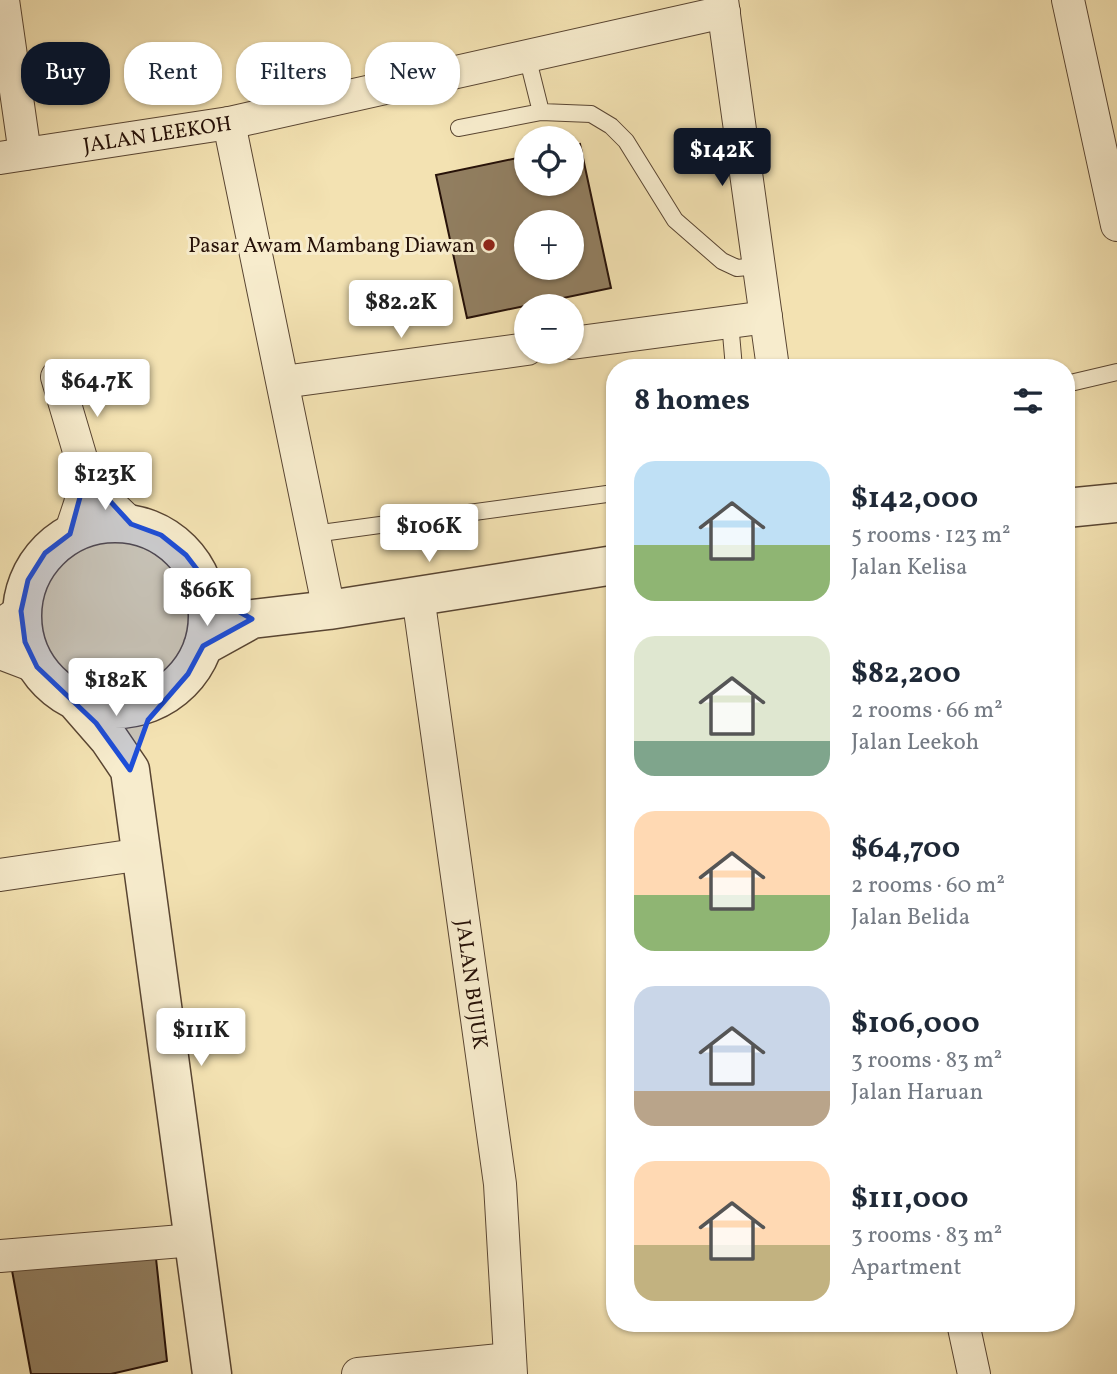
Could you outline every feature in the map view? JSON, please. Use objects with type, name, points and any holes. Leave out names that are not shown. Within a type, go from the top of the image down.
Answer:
[{"type":"street","points":[[3,0],[13,156]]},
{"type":"street","points":[[1068,0],[1117,225]]},
{"type":"street","points":[[723,6],[772,359]]},
{"type":"street","name":"JALAN LEEKOH","points":[[13,156],[229,123],[527,56],[723,6]]},
{"type":"street","points":[[229,123],[329,610]]},
{"type":"street","points":[[584,341],[766,317]]},
{"type":"street","points":[[283,382],[514,351]]},
{"type":"street","points":[[57,377],[86,475],[106,500],[131,524]]},
{"type":"street","points":[[70,534],[86,475]]},
{"type":"street","points":[[1075,507],[1117,503]]},
{"type":"street","points":[[202,583],[208,614],[203,646],[188,674],[163,696],[143,706],[120,710],[97,708],[75,700],[55,688],[37,667],[11,618],[28,580],[45,553],[70,534],[100,523],[131,524],[161,535],[186,555],[202,583],[222,602],[252,619]]},
{"type":"street","points":[[203,646],[252,619],[329,610],[606,566]]},
{"type":"street","name":"JALAN BUJUK","points":[[418,596],[500,1184],[510,1366]]},
{"type":"street","points":[[0,653],[37,667]]},
{"type":"street","points":[[130,770],[148,720],[163,696]]},
{"type":"street","points":[[75,700],[109,739],[130,770],[212,1374]]},
{"type":"street","points":[[0,876],[143,854]]},
{"type":"street","points":[[0,1256],[194,1240]]},
{"type":"street","points":[[964,1332],[974,1374]]},
{"type":"street","points":[[358,1374],[510,1366]]},
{"type":"lane","points":[[527,56],[541,112]]},
{"type":"lane","points":[[459,128],[541,112],[591,114],[611,126],[626,141],[675,220],[722,261],[737,268],[759,266]]},
{"type":"lane","points":[[730,322],[733,359]]},
{"type":"lane","points":[[1075,382],[1117,372]]},
{"type":"lane","points":[[314,534],[606,494]]},
{"type":"highlighted area","points":[[86,475],[131,524],[161,535],[186,555],[222,602],[252,619],[203,646],[188,674],[148,720],[130,770],[96,723],[37,667],[25,642],[21,611],[28,580],[45,553],[70,534]]},
{"type":"building","name":"Pasar Awam Mambang Diawan","points":[[514,159],[514,196],[584,196],[584,163],[611,288],[582,294],[514,294],[514,308],[467,318],[436,175]]},
{"type":"building","points":[[155,1249],[167,1361],[111,1374],[31,1374],[11,1265]]},
{"type":"place","name":"Pasar Awam Mambang Diawan","points":[[489,245]]}]
